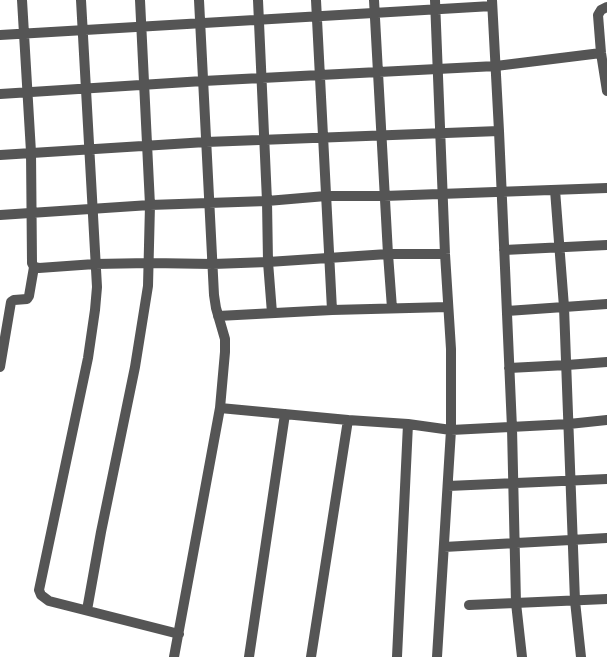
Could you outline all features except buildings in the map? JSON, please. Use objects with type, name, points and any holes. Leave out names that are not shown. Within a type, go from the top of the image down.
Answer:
[{"type":"street","points":[[0,367],[11,302],[14,300],[27,299],[29,296],[34,267],[32,263],[31,152],[22,0]]},
{"type":"street","points":[[81,0],[97,287],[96,310],[88,358],[39,590],[41,595],[49,601],[179,634]]},
{"type":"street","points":[[87,610],[101,532],[135,367],[146,303],[150,263],[150,205],[140,0]]},
{"type":"street","points":[[174,657],[220,408],[225,352],[225,340],[214,295],[199,0]]},
{"type":"street","points":[[258,0],[268,201],[268,262],[272,313]]},
{"type":"street","points":[[316,0],[332,310]]},
{"type":"street","points":[[374,0],[384,196],[392,308]]},
{"type":"street","points":[[0,35],[200,22],[375,13],[435,5],[492,3],[512,428],[516,603],[522,657]]},
{"type":"street","points":[[435,5],[445,254],[451,349],[451,430],[437,657]]},
{"type":"street","points":[[607,7],[601,10],[598,15],[601,53],[607,91]]},
{"type":"street","points":[[0,94],[203,81],[496,66],[601,53]]},
{"type":"street","points":[[0,155],[206,142],[499,131]]},
{"type":"street","points":[[0,215],[150,205],[268,201],[326,196],[384,196],[607,188]]},
{"type":"street","points":[[554,190],[564,307],[575,601],[581,657]]},
{"type":"street","points":[[504,250],[607,245]]},
{"type":"street","points":[[34,267],[150,263],[213,264],[329,259],[388,254],[445,254]]},
{"type":"street","points":[[507,311],[607,304]]},
{"type":"street","points":[[218,316],[332,310],[448,307]]},
{"type":"street","points":[[509,368],[607,362]]},
{"type":"street","points":[[220,408],[408,424],[451,430],[512,428],[607,420]]},
{"type":"street","points":[[249,657],[285,414]]},
{"type":"street","points":[[311,657],[348,420]]},
{"type":"street","points":[[397,657],[408,424]]},
{"type":"street","points":[[448,486],[607,479]]},
{"type":"street","points":[[444,547],[607,538]]},
{"type":"street","points":[[469,605],[607,599]]}]
